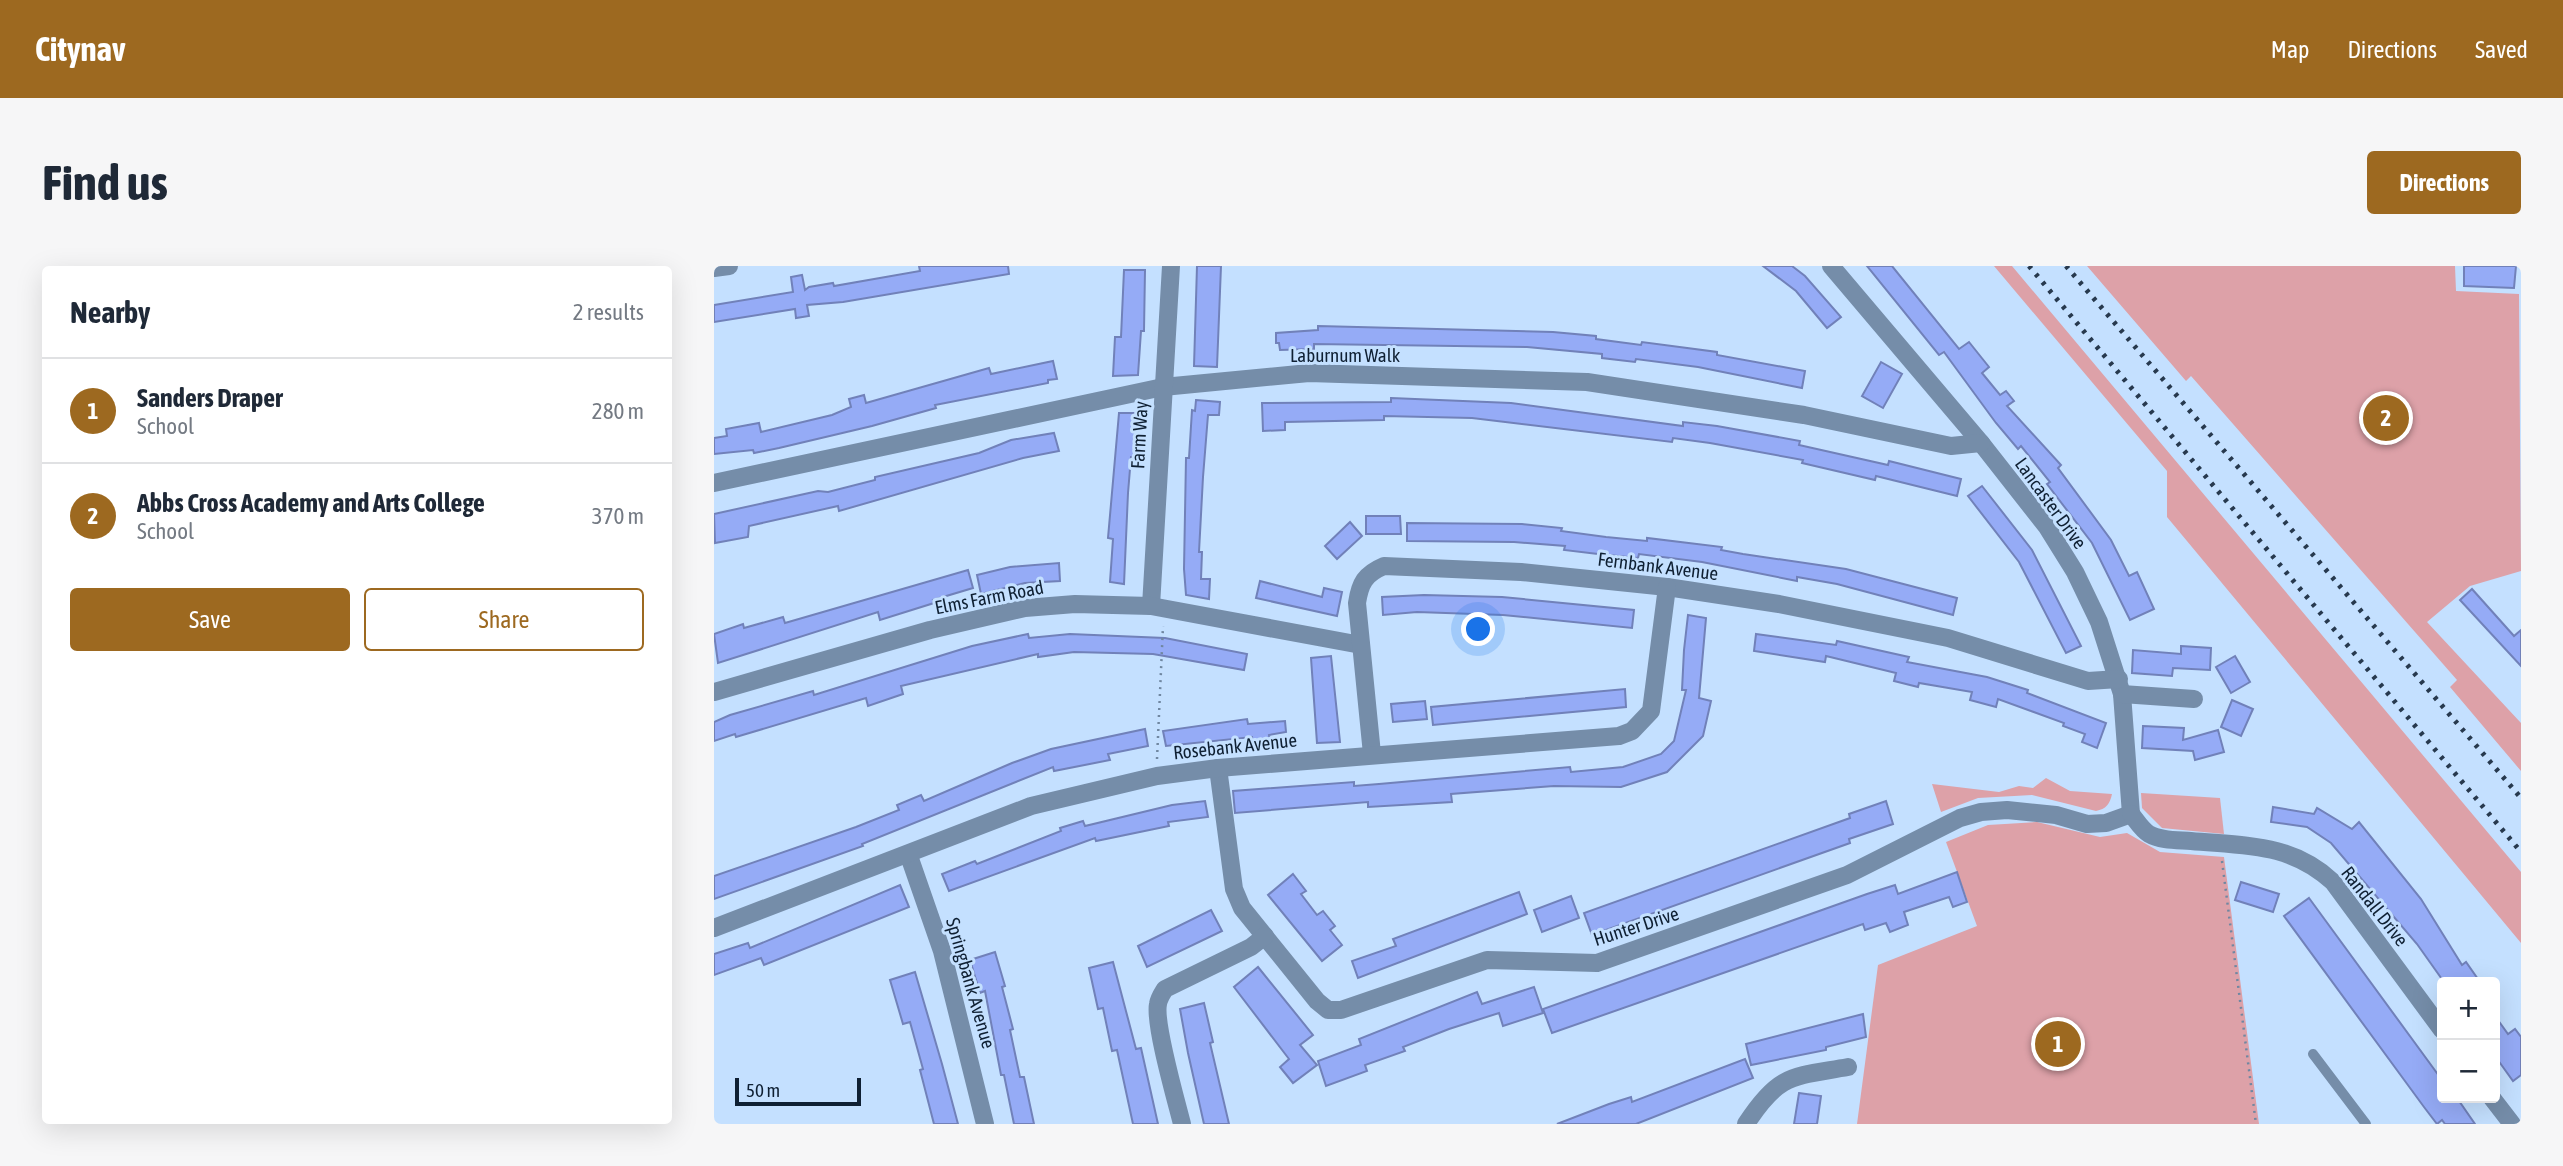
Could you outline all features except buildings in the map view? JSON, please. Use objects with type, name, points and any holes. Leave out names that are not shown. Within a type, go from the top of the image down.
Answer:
[{"type":"street","points":[[714,268],[729,266]]},
{"type":"street","name":"Farm Way","points":[[1158,607],[1163,387],[1171,266]]},
{"type":"street","name":"Lancaster Drive","points":[[1831,266],[1981,443],[2047,527],[2075,572],[2099,622],[2120,686],[2131,814]]},
{"type":"street","name":"Laburnum Walk","points":[[714,483],[1163,387],[1309,373],[1587,382],[1804,415],[1951,446],[1981,443]]},
{"type":"street","name":"Fernbank Avenue","points":[[1371,754],[1357,603],[1360,584],[1370,572],[1384,566],[1521,572],[1667,587],[1779,604],[1948,638],[2088,681],[2194,699]]},
{"type":"street","name":"Rosebank Avenue","points":[[714,928],[909,856],[1031,806],[1157,776],[1371,754],[1606,738],[1632,732],[1651,711],[1667,587]]},
{"type":"street","name":"Elms Farm Road","points":[[714,692],[930,630],[1025,608],[1075,604],[1158,607],[1361,645]]},
{"type":"street","name":"Hunter Drive","points":[[1218,768],[1234,889],[1242,908],[1317,1001],[1328,1010],[1341,1010],[1487,960],[1597,962],[1847,875],[1960,818],[1982,812],[2007,810],[2056,815],[2087,824],[2106,823],[2131,814]]},
{"type":"street","name":"Randall Drive","points":[[2131,814],[2149,834],[2169,839],[2266,848],[2294,855],[2315,866],[2333,882],[2437,1023]]},
{"type":"street","name":"Springbank Avenue","points":[[909,856],[942,951],[985,1124]]},
{"type":"street","points":[[1182,1124],[1157,1006],[1160,997],[1165,989],[1251,947],[1265,936]]},
{"type":"street","points":[[1746,1124],[1765,1094],[1779,1083],[1848,1067]]},
{"type":"street","points":[[2496,1103],[2512,1124]]},
{"type":"lane","points":[[2313,1054],[2366,1124]]},
{"type":"path","points":[[1157,776],[1158,607]]},
{"type":"path","points":[[2220,844],[2256,1124]]},
{"type":"shaded area","points":[[1994,266],[2012,266],[2521,872],[2521,943],[2167,517],[2167,471]]},
{"type":"shaded area","points":[[2087,266],[2455,266],[2456,291],[2519,294],[2521,571],[2470,586],[2427,622],[2521,723],[2521,771],[2450,687],[2457,680],[2191,376],[2186,381]]},
{"type":"shaded area","points":[[2046,778],[2070,791],[2112,794],[2111,798],[2105,807],[2096,811],[2032,795],[1978,798],[1941,812],[1932,784],[1999,792],[2019,786],[2033,788]]},
{"type":"shaded area","points":[[2141,793],[2220,798],[2224,834],[2162,828],[2142,808]]},
{"type":"shaded area","points":[[2037,822],[2100,837],[2127,833],[2160,852],[2224,857],[2259,1124],[1857,1124],[1878,965],[1977,926],[1946,842],[1988,825]]},
{"type":"railway","points":[[2029,266],[2521,852]]},
{"type":"railway","points":[[2066,266],[2521,798]]},
{"type":"place","name":"Abbs Cross Academy and Arts College","points":[[2386,418]]},
{"type":"place","name":"Sanders Draper","points":[[2058,1044]]}]
